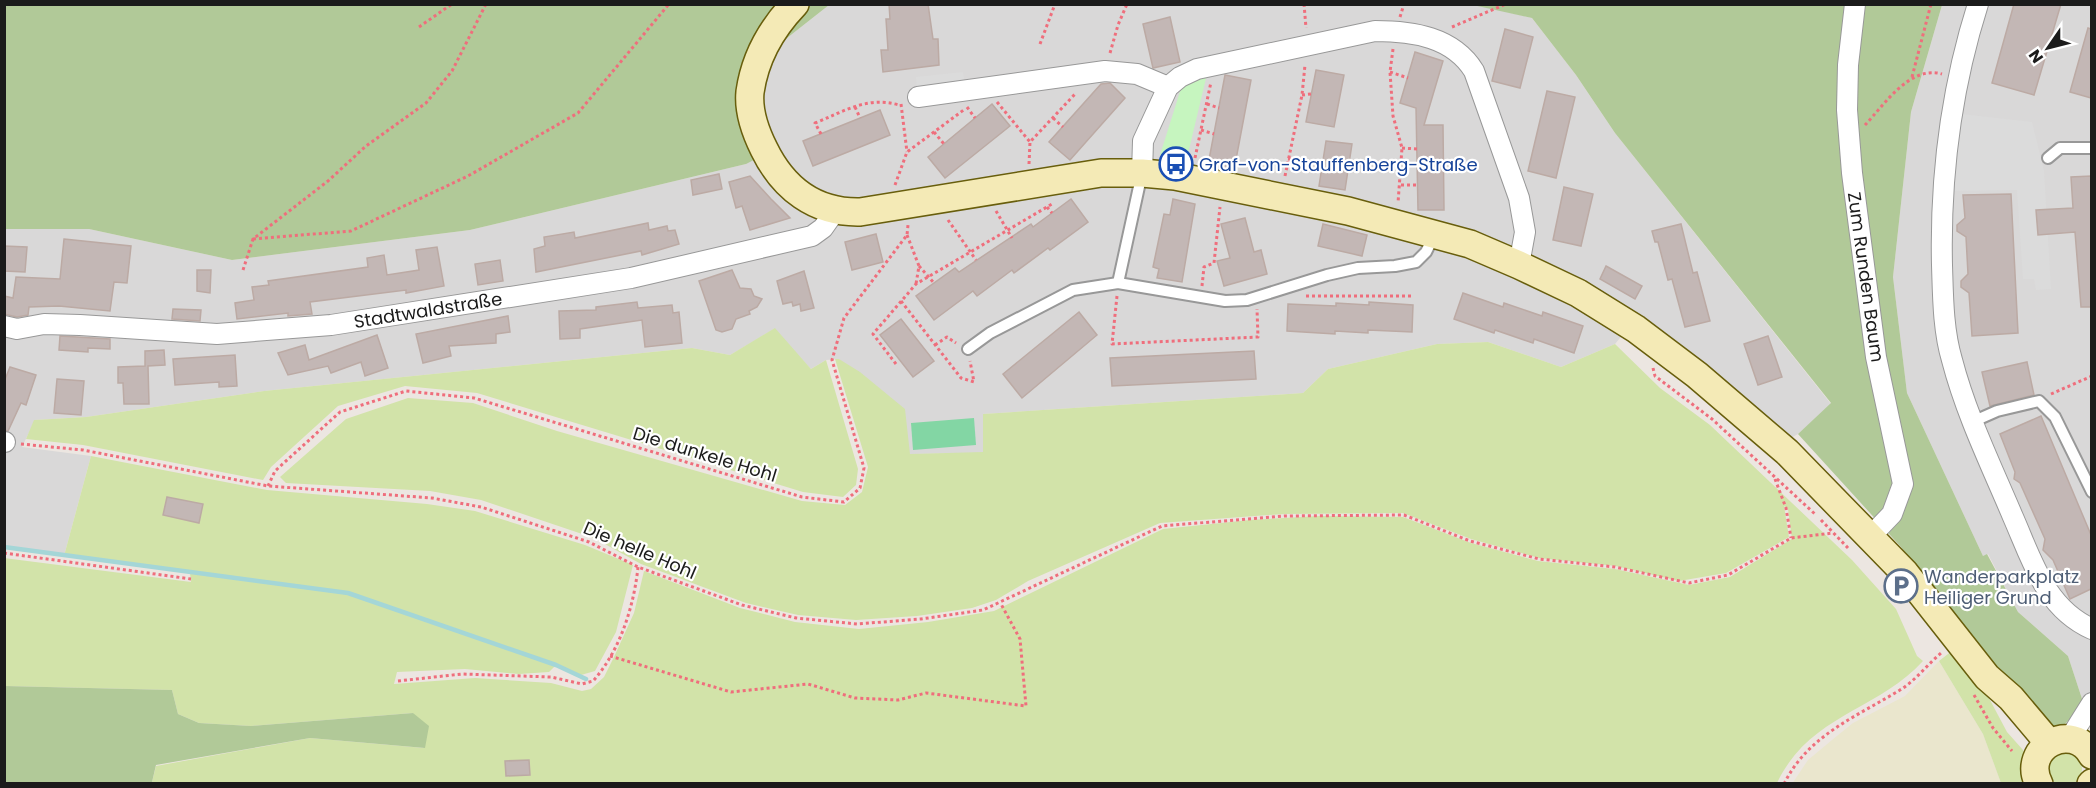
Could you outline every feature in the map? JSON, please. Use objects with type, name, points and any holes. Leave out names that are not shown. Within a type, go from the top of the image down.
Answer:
[{"type":"street","points":[[795,4],[762,48],[750,93],[751,115],[759,140],[779,176],[790,187],[810,200],[835,211],[860,212],[1101,173],[1142,173],[1191,180],[1348,211],[1470,244],[1519,265],[1578,293],[1636,329],[1697,375],[1787,452],[1917,588],[1979,683],[2011,698],[2063,749]]},
{"type":"street","name":"Zum Runden Baum","points":[[1855,4],[1848,65],[1850,140],[1876,357],[1903,484],[1892,514],[1870,537]]},
{"type":"street","points":[[1978,4],[1967,39],[1952,113],[1941,222],[1943,300],[1951,357],[1972,422],[2041,582],[2062,610],[2073,620],[2091,629]]},
{"type":"street","points":[[1142,173],[1143,141],[1168,87],[1180,77],[1215,66],[1376,31],[1395,31],[1430,37],[1461,53],[1474,71],[1519,198],[1525,231],[1519,265]]},
{"type":"street","points":[[918,97],[1100,72],[1137,74],[1168,87]]},
{"type":"street","name":"Stadtwaldstraße","points":[[4,326],[17,328],[44,324],[80,325],[217,334],[331,325],[631,278],[689,265],[812,236],[823,228],[835,211]]},
{"type":"street","points":[[2038,783],[2034,771],[2063,749],[2091,703]]},
{"type":"lane","points":[[2048,158],[2060,148],[2091,148]]},
{"type":"lane","points":[[1118,283],[1142,173]]},
{"type":"lane","points":[[968,349],[990,333],[1073,290],[1118,283],[1225,301],[1248,300],[1296,283],[1358,268],[1395,266],[1416,262],[1426,252],[1435,233]]},
{"type":"lane","points":[[1972,422],[1997,411],[2039,401],[2055,417],[2091,492]]},
{"type":"path","points":[[419,27],[452,4]]},
{"type":"path","points":[[243,270],[253,239],[328,181],[366,146],[426,103],[452,71],[486,4]]},
{"type":"path","points":[[253,239],[351,231],[468,176],[578,112],[669,4]]},
{"type":"path","points":[[1040,44],[1055,4]]},
{"type":"path","points":[[1028,184],[1030,142],[1100,72],[1127,4]]},
{"type":"path","points":[[1285,181],[1302,95],[1306,45],[1304,4]]},
{"type":"path","points":[[1430,37],[1506,4]]},
{"type":"path","points":[[1912,77],[1931,4]]},
{"type":"path","points":[[1395,31],[1390,72],[1393,116],[1402,148],[1399,199]]},
{"type":"path","points":[[1191,180],[1215,66]]},
{"type":"path","points":[[1850,140],[1912,77],[1931,71],[1947,75]]},
{"type":"path","points":[[1390,72],[1408,78]]},
{"type":"path","points":[[907,152],[967,107],[986,89],[1030,142]]},
{"type":"path","points":[[1302,95],[1311,94]]},
{"type":"path","points":[[821,134],[816,123],[855,107],[878,100],[899,105],[918,97]]},
{"type":"path","points":[[1207,104],[1219,108]]},
{"type":"path","points":[[899,105],[907,152],[897,207],[919,266],[934,283]]},
{"type":"path","points":[[855,107],[860,118]]},
{"type":"path","points":[[967,107],[975,118]]},
{"type":"path","points":[[1053,118],[1063,127]]},
{"type":"path","points":[[1201,130],[1214,134]]},
{"type":"path","points":[[934,132],[944,144]]},
{"type":"path","points":[[1402,148],[1417,149]]},
{"type":"path","points":[[1288,159],[1323,163]]},
{"type":"path","points":[[896,364],[873,334],[916,284],[1066,195],[1066,178]]},
{"type":"path","points":[[1401,185],[1417,185]]},
{"type":"path","points":[[1201,297],[1204,267],[1214,263],[1223,186]]},
{"type":"path","points":[[988,190],[990,201],[1012,238]]},
{"type":"path","points":[[942,200],[949,225],[976,260]]},
{"type":"path","points":[[1047,207],[1052,213]]},
{"type":"path","name":"Die dunkele Hohl","points":[[268,486],[275,471],[340,412],[406,391],[474,398],[802,497],[844,502],[860,488],[864,468],[832,360],[844,318],[907,235]]},
{"type":"path","points":[[916,284],[919,266]]},
{"type":"path","points":[[1296,283],[1293,296],[1413,296]]},
{"type":"path","points":[[1116,300],[1112,344],[1258,337],[1257,308]]},
{"type":"path","points":[[901,301],[935,345],[961,378],[974,382],[968,349],[947,337],[935,345]]},
{"type":"path","points":[[1652,366],[1655,376],[1712,419],[1775,477],[1833,533],[1791,538],[1786,508],[1775,477]]},
{"type":"path","points":[[2039,401],[2091,376]]},
{"type":"path","name":"Die helle Hohl","points":[[5,442],[83,450],[268,486],[432,498],[481,507],[589,542],[638,567],[742,605],[796,618],[857,624],[969,613],[1001,603],[1030,586],[1162,526],[1284,516],[1404,515],[1470,541],[1539,560],[1615,567],[1689,583],[1728,575],[1791,538]]},
{"type":"path","points":[[4,553],[190,579]]},
{"type":"path","points":[[398,681],[462,674],[551,676],[582,684],[593,681],[610,656],[630,612],[638,567]]},
{"type":"path","points":[[610,656],[731,692],[808,684],[855,698],[898,700],[926,693],[1026,706],[1020,639],[1001,603]]},
{"type":"path","points":[[1784,783],[1801,756],[1850,717],[1902,689],[1942,652],[1950,660]]},
{"type":"path","points":[[1979,683],[1993,728],[2063,749]]},
{"type":"shaded area","points":[[1473,4],[1532,18],[1576,75],[1615,133],[1831,404],[1798,434],[1789,439],[1638,316],[1615,344],[1561,367],[1488,342],[1437,344],[1328,369],[1303,393],[983,414],[983,453],[910,454],[839,359],[826,360],[811,369],[774,329],[730,355],[692,348],[264,391],[86,417],[35,420],[22,447],[91,456],[64,556],[5,547],[5,229],[89,229],[232,260],[470,230],[746,164],[760,114],[768,53],[829,5]]},
{"type":"shaded area","points":[[1942,5],[2091,5],[2091,709],[2084,705],[2068,656],[2018,612],[1988,554],[1983,556],[1907,393],[1893,277],[1911,112]]},
{"type":"shaded area","points":[[963,72],[965,87],[917,90],[916,77]]},
{"type":"shaded area","points":[[1961,114],[2032,122],[2044,171],[2051,289],[2036,290],[2034,279],[2023,279],[2017,190],[1951,191]]},
{"type":"shaded area","points":[[1939,661],[1983,734],[2001,783],[1792,784],[1808,760],[1853,723],[1905,696]]},
{"type":"green space","points":[[4,5],[829,5],[768,53],[759,93],[773,150],[746,164],[470,230],[232,260],[89,229],[5,229]]},
{"type":"green space","points":[[1473,5],[1942,5],[1911,112],[1893,277],[1907,393],[1983,556],[1987,554],[2018,612],[2068,656],[2084,705],[2065,724],[2048,731],[2036,725],[1901,547],[1798,434],[1831,403],[1615,133],[1576,75],[1532,18]]},
{"type":"green space","points":[[1207,74],[1187,158],[1160,155],[1183,82]]},
{"type":"green space","points":[[775,328],[811,369],[826,360],[858,469],[856,485],[843,497],[803,492],[477,393],[405,386],[338,406],[271,467],[263,480],[83,445],[26,439],[34,420],[86,417],[264,391],[692,348],[730,355]]},
{"type":"green space","points":[[1488,342],[1561,367],[1615,344],[1660,388],[1710,425],[1852,560],[1896,609],[1917,656],[1923,661],[1885,692],[1845,715],[1807,742],[1791,760],[1777,783],[152,782],[156,766],[310,738],[424,748],[413,713],[251,726],[199,723],[178,714],[172,690],[5,686],[4,558],[191,582],[190,573],[64,556],[91,456],[267,490],[427,504],[475,511],[585,545],[633,565],[616,632],[595,671],[581,675],[556,665],[549,672],[519,674],[465,669],[397,672],[394,684],[475,678],[551,683],[582,691],[591,689],[604,677],[634,613],[644,571],[740,608],[795,622],[859,629],[928,622],[994,611],[1163,529],[1250,520],[1320,516],[1403,517],[1471,543],[1538,561],[1615,569],[1689,585],[1730,577],[1792,539],[1788,509],[1784,506],[1789,537],[1726,573],[1679,581],[1616,566],[1539,558],[1471,539],[1403,513],[1284,514],[1160,523],[1028,581],[996,600],[972,608],[917,616],[856,620],[798,615],[746,603],[641,564],[594,538],[481,500],[430,491],[286,483],[280,477],[346,419],[408,398],[473,403],[557,431],[802,501],[845,505],[862,492],[868,467],[835,359],[839,359],[860,372],[905,409],[910,454],[983,452],[983,414],[1303,393],[1328,369],[1437,344]]},
{"type":"green space","points":[[974,418],[976,445],[913,450],[911,423]]},
{"type":"green space","points":[[1957,647],[1973,668],[2007,732],[2023,750],[2027,758],[2028,783],[2001,783],[1983,734],[1939,661]]},
{"type":"green space","points":[[5,686],[172,690],[178,714],[199,723],[251,726],[413,713],[429,726],[425,748],[310,738],[156,765],[152,782],[201,783],[5,783]]},
{"type":"green space","points":[[2065,752],[2077,757],[2082,769],[2077,781],[2065,786],[2053,781],[2048,769],[2053,757]]},
{"type":"building","points":[[889,4],[928,4],[933,39],[938,39],[939,65],[883,72],[881,50],[888,50],[886,19],[890,19]]},
{"type":"building","points":[[2014,4],[2061,4],[2034,95],[1992,83]]},
{"type":"building","points":[[1170,17],[1180,62],[1153,68],[1143,24]]},
{"type":"building","points":[[2088,28],[2091,29],[2091,98],[2070,92]]},
{"type":"building","points":[[1505,29],[1533,37],[1520,88],[1492,81]]},
{"type":"building","points":[[1415,52],[1443,61],[1424,125],[1443,125],[1444,210],[1418,210],[1416,108],[1400,103]]},
{"type":"building","points":[[1316,70],[1344,75],[1334,127],[1306,122]]},
{"type":"building","points":[[1225,75],[1251,80],[1234,170],[1208,165]]},
{"type":"building","points":[[1110,83],[1125,98],[1070,160],[1049,142],[1101,84]]},
{"type":"building","points":[[1547,91],[1575,97],[1556,178],[1528,171]]},
{"type":"building","points":[[992,104],[1010,126],[945,178],[928,157]]},
{"type":"building","points":[[880,110],[890,135],[813,166],[803,141]]},
{"type":"building","points":[[1326,141],[1352,144],[1345,190],[1319,186]]},
{"type":"building","points":[[719,174],[722,189],[693,195],[691,180]]},
{"type":"building","points":[[750,176],[790,218],[750,230],[742,206],[736,208],[729,182]]},
{"type":"building","points":[[2091,176],[2091,307],[2081,307],[2075,232],[2038,235],[2036,210],[2073,208],[2071,177]]},
{"type":"building","points":[[1564,187],[1593,194],[1581,246],[1553,240]]},
{"type":"building","points":[[2011,194],[2018,333],[1972,336],[1969,293],[1961,287],[1961,281],[1968,274],[1966,237],[1957,231],[1957,225],[1965,218],[1963,195]]},
{"type":"building","points":[[1071,199],[1088,222],[1014,273],[1012,270],[977,296],[973,291],[934,320],[916,296],[955,268],[959,272],[1031,224],[1033,227]]},
{"type":"building","points":[[1173,199],[1195,204],[1182,282],[1157,278],[1159,269],[1153,267],[1164,214],[1170,215]]},
{"type":"building","points":[[1245,218],[1254,252],[1261,250],[1267,274],[1224,286],[1217,261],[1230,258],[1221,224]]},
{"type":"building","points":[[648,223],[649,230],[667,226],[668,231],[675,230],[679,244],[642,255],[641,251],[536,272],[534,249],[545,246],[544,237],[574,232],[575,238]]},
{"type":"building","points":[[1323,224],[1367,235],[1362,256],[1318,246]]},
{"type":"building","points":[[1681,224],[1693,273],[1697,272],[1710,321],[1685,327],[1672,279],[1668,280],[1658,242],[1655,242],[1652,231]]},
{"type":"building","points":[[876,234],[883,262],[852,270],[845,242]]},
{"type":"building","points":[[64,239],[131,246],[127,283],[114,282],[110,311],[59,306],[29,307],[28,315],[17,317],[4,314],[4,296],[13,298],[16,277],[60,279]]},
{"type":"building","points":[[4,246],[27,247],[25,272],[4,271]]},
{"type":"building","points":[[437,247],[444,286],[406,293],[406,290],[310,302],[312,314],[288,316],[288,313],[237,319],[235,303],[254,300],[252,287],[269,285],[268,281],[368,267],[367,258],[384,255],[387,275],[419,270],[416,250]]},
{"type":"building","points":[[500,260],[503,281],[478,285],[475,264]]},
{"type":"building","points":[[1606,266],[1642,286],[1635,299],[1600,279]]},
{"type":"building","points":[[197,270],[211,270],[210,293],[197,291]]},
{"type":"building","points":[[732,270],[740,288],[751,289],[754,296],[762,299],[757,307],[749,311],[750,314],[736,319],[732,329],[722,332],[716,330],[699,281]]},
{"type":"building","points":[[804,271],[814,308],[801,311],[800,304],[793,306],[792,302],[783,304],[777,281]]},
{"type":"building","points":[[1463,293],[1503,307],[1504,303],[1542,316],[1543,312],[1583,326],[1574,353],[1534,339],[1533,343],[1495,330],[1494,333],[1454,319]]},
{"type":"building","points":[[637,302],[638,308],[672,305],[673,313],[679,312],[682,343],[645,347],[642,320],[580,329],[580,338],[560,339],[559,311],[596,310],[596,307]]},
{"type":"building","points":[[1369,302],[1413,305],[1412,332],[1368,330],[1368,333],[1335,331],[1335,334],[1287,331],[1288,304],[1336,306],[1336,303],[1369,305]]},
{"type":"building","points":[[173,309],[201,310],[200,321],[172,319]]},
{"type":"building","points":[[1079,312],[1097,335],[1022,398],[1003,374]]},
{"type":"building","points":[[508,316],[510,332],[496,334],[496,343],[449,346],[451,356],[423,363],[416,334]]},
{"type":"building","points":[[901,319],[934,361],[913,377],[880,335]]},
{"type":"building","points":[[377,335],[388,368],[365,376],[361,362],[331,373],[328,366],[288,375],[278,353],[305,345],[309,360]]},
{"type":"building","points":[[60,336],[110,339],[110,349],[88,348],[88,352],[59,350]]},
{"type":"building","points":[[1768,336],[1782,377],[1758,385],[1744,344]]},
{"type":"building","points":[[164,350],[165,365],[148,366],[149,404],[124,404],[123,383],[118,383],[118,367],[145,366],[145,351]]},
{"type":"building","points":[[1254,351],[1256,379],[1112,386],[1110,358]]},
{"type":"building","points":[[235,355],[237,386],[219,387],[219,382],[175,385],[173,359]]},
{"type":"building","points":[[2027,362],[2034,395],[1990,406],[1982,372]]},
{"type":"building","points":[[10,367],[36,375],[26,405],[21,403],[8,431],[4,430],[4,382]]},
{"type":"building","points":[[57,379],[84,381],[81,415],[54,413]]},
{"type":"building","points":[[2041,416],[2091,535],[2091,589],[2070,599],[2053,560],[2043,550],[2045,539],[2020,483],[2014,479],[2015,472],[2000,434]]},
{"type":"building","points":[[167,497],[203,504],[199,523],[163,515]]},
{"type":"building","points":[[529,760],[530,775],[506,776],[505,761]]},
{"type":"waterway","points":[[4,547],[348,593],[556,665],[586,679]]},
{"type":"place","name":"Graf-von-Stauffenberg-Straße","points":[[1176,164]]},
{"type":"place","name":"Wanderparkplatz Heiliger Grund","points":[[1901,586]]}]
